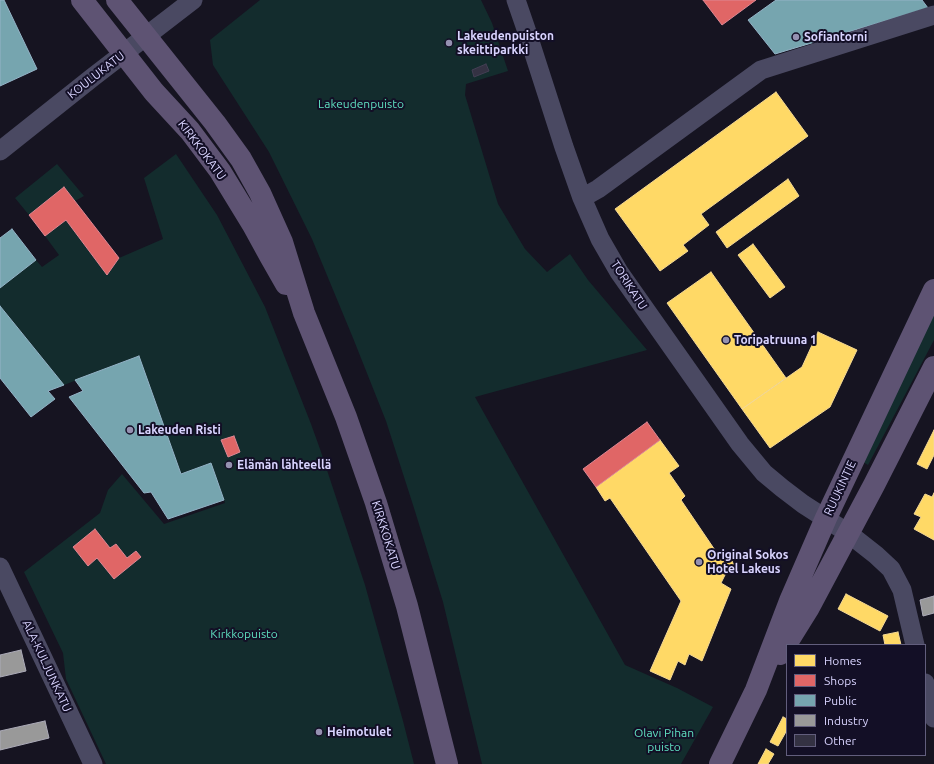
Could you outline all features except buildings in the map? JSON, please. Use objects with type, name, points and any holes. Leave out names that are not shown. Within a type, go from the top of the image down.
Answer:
[{"type":"main road","name":"KIRKKOKATU","points":[[82,0],[154,92],[190,131],[220,171],[304,312]]},
{"type":"main road","name":"KIRKKOKATU","points":[[117,0],[215,123],[241,159],[260,193],[282,242],[304,312],[346,418],[376,503],[407,606],[447,764]]},
{"type":"main road","name":"RUUKINTIE","points":[[720,764],[756,690],[790,601],[826,518],[934,290]]},
{"type":"main road","name":"RUUKINTIE","points":[[756,690],[808,609],[874,485],[934,367]]},
{"type":"street","name":"KOULUKATU","points":[[0,151],[193,0]]},
{"type":"street","name":"TORIKATU","points":[[516,0],[582,198],[600,239],[619,272],[740,444],[764,473],[799,501],[848,533],[876,555],[891,570],[902,590],[915,644]]},
{"type":"street","points":[[582,198],[598,189],[761,70],[934,15]]},
{"type":"street","name":"ALA-KULJUNKATU","points":[[0,567],[93,764]]},
{"type":"street","points":[[926,687],[934,718]]},
{"type":"green space","name":"Lakeudenpuisto","points":[[260,0],[481,0],[492,23],[508,71],[466,84],[465,95],[498,204],[525,249],[547,272],[570,254],[588,280],[647,350],[475,397],[625,665],[677,688],[713,707],[681,764],[482,764],[443,602],[386,421],[312,239],[269,152],[213,65],[210,40]]},
{"type":"green space","name":"Kirkkopuisto","points":[[176,154],[217,215],[265,307],[311,424],[365,585],[414,764],[106,764],[66,679],[63,653],[24,572],[100,513],[108,490],[122,474],[164,524],[225,503],[211,463],[181,474],[139,356],[64,385],[0,306],[0,288],[36,260],[42,267],[59,255],[45,236],[66,220],[107,275],[119,258],[163,239],[144,178]]},
{"type":"green space","points":[[57,164],[84,196],[75,201],[64,187],[29,215],[15,198]]},
{"type":"green space","points":[[934,311],[934,340],[868,465],[863,462]]},
{"type":"place","name":"Sofiantorni","points":[[796,37]]},
{"type":"place","name":"Lakeudenpuiston skeittiparkki","points":[[449,43]]},
{"type":"place","name":"Toripatruuna 1","points":[[726,340]]},
{"type":"place","name":"Lakeuden Risti","points":[[130,430]]},
{"type":"place","name":"Elämän lähteellä","points":[[229,465]]},
{"type":"place","name":"Original Sokos Hotel Lakeus","points":[[699,562]]},
{"type":"place","name":"Heimotulet","points":[[319,732]]},
{"type":"park label","name":"Olavi Pihan puisto","points":[[664,740]]}]
